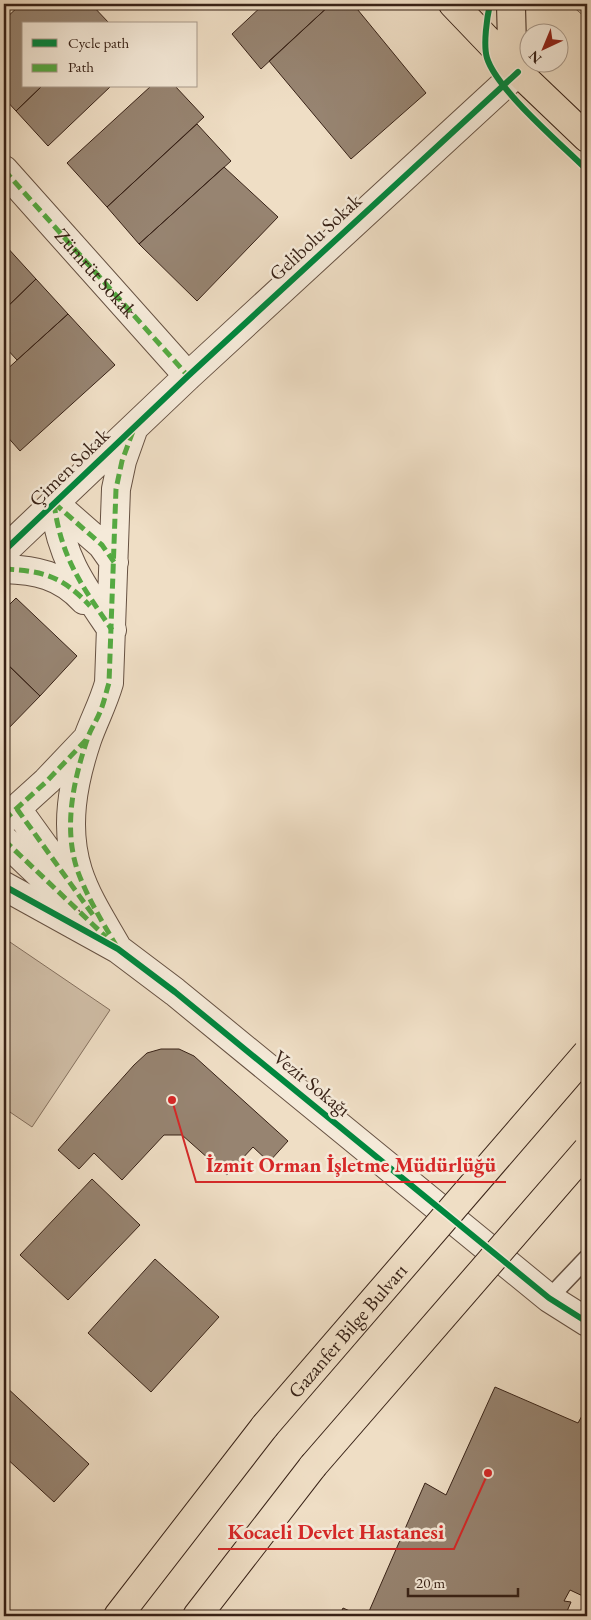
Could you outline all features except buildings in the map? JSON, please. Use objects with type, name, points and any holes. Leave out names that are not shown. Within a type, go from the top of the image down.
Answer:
[{"type":"main road","points":[[453,4],[518,72],[587,138]]},
{"type":"main road","points":[[511,4],[512,46],[518,72]]},
{"type":"main road","name":"Gazanfer Bilge Bulvarı","points":[[118,1616],[265,1426],[587,1053]]},
{"type":"main road","points":[[197,1616],[313,1466],[587,1150]]},
{"type":"street","name":"Gelibolu Sokak","points":[[134,427],[518,72]]},
{"type":"street","name":"Zümrüt Sokak","points":[[4,170],[188,376]]},
{"type":"street","name":"Çimen Sokak","points":[[4,551],[134,427]]},
{"type":"street","points":[[118,949],[88,895],[78,870],[72,841],[72,789],[88,738],[100,711],[109,683],[116,489],[122,461],[134,427]]},
{"type":"street","points":[[54,503],[102,545],[114,562]]},
{"type":"street","points":[[54,503],[57,525],[76,578],[112,630]]},
{"type":"street","points":[[4,569],[30,570],[63,581],[79,594],[112,630]]},
{"type":"street","points":[[88,738],[10,814],[118,949]]},
{"type":"street","points":[[4,840],[118,949]]},
{"type":"street","name":"Vezir Sokağı","points":[[4,886],[118,949],[175,992],[549,1298],[587,1322]]},
{"type":"lane","points":[[549,1298],[587,1258]]},
{"type":"shaded area","points":[[570,4],[587,4],[587,19]]},
{"type":"shaded area","points":[[4,938],[110,1010],[32,1127],[4,1108]]},
{"type":"marked path","points":[[4,170],[188,376]]},
{"type":"marked path","points":[[117,947],[91,901],[78,872],[71,839],[71,822],[74,789],[82,756],[88,736],[101,709],[109,683],[116,489],[122,461],[133,431]]},
{"type":"marked path","points":[[54,503],[62,540],[74,571],[112,630]]},
{"type":"marked path","points":[[54,503],[102,545],[114,562]]},
{"type":"marked path","points":[[4,569],[30,571],[52,577],[70,588],[90,606]]},
{"type":"marked path","points":[[4,820],[47,781],[86,740]]},
{"type":"marked path","points":[[17,809],[93,915]]},
{"type":"marked path","points":[[4,840],[106,937]]},
{"type":"cycle path","points":[[490,4],[485,46],[487,58],[493,71],[516,101],[587,170]]},
{"type":"cycle path","points":[[4,551],[188,376],[518,72]]},
{"type":"cycle path","points":[[4,886],[118,949],[175,992],[549,1298],[587,1322]]},
{"type":"place","name":"İzmit Orman İşletme Müdürlüğü","points":[[172,1100]]},
{"type":"place","name":"Kocaeli Devlet Hastanesi","points":[[488,1473]]}]
